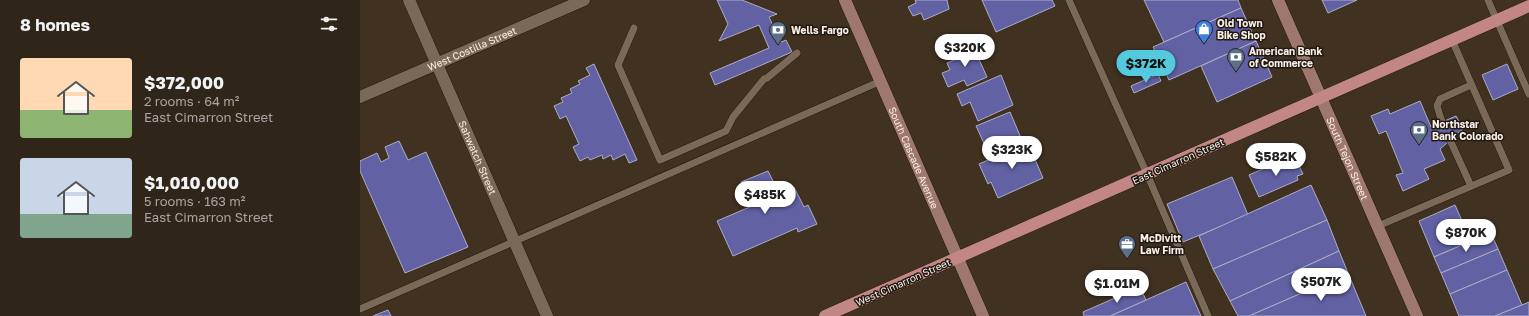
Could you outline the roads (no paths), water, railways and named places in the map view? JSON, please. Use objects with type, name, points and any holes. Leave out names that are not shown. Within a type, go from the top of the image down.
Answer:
[{"type":"main road","name":"East Cimarron Street","points":[[958,257],[1529,6]]},
{"type":"main road","name":"West Cimarron Street","points":[[825,316],[958,257]]},
{"type":"street","name":"Sahwatch Street","points":[[409,0],[547,316]]},
{"type":"street","name":"West Costilla Street","points":[[360,97],[584,0]]},
{"type":"street","name":"South Cascade Avenue","points":[[845,0],[983,316]]},
{"type":"street","name":"South Tejon Street","points":[[1278,0],[1417,316]]},
{"type":"lane","points":[[1069,0],[1147,174],[1208,316]]},
{"type":"lane","points":[[1488,0],[1529,94]]},
{"type":"lane","points":[[634,28],[618,65],[660,160],[726,131],[733,117],[766,79],[797,53]]},
{"type":"lane","points":[[1378,226],[1509,170],[1452,40]]},
{"type":"lane","points":[[360,309],[881,81]]},
{"type":"lane","points":[[1442,122],[1437,106],[1440,99],[1472,85]]},
{"type":"lane","points":[[1450,140],[1471,186]]},
{"type":"place","name":"Old Town Bike Shop","points":[[1204,44]]},
{"type":"place","name":"Wells Fargo","points":[[778,45]]},
{"type":"place","name":"American Bank of Commerce","points":[[1236,72]]},
{"type":"place","name":"Northstar Bank Colorado","points":[[1419,145]]},
{"type":"place","name":"McDivitt Law Firm","points":[[1127,259]]}]
